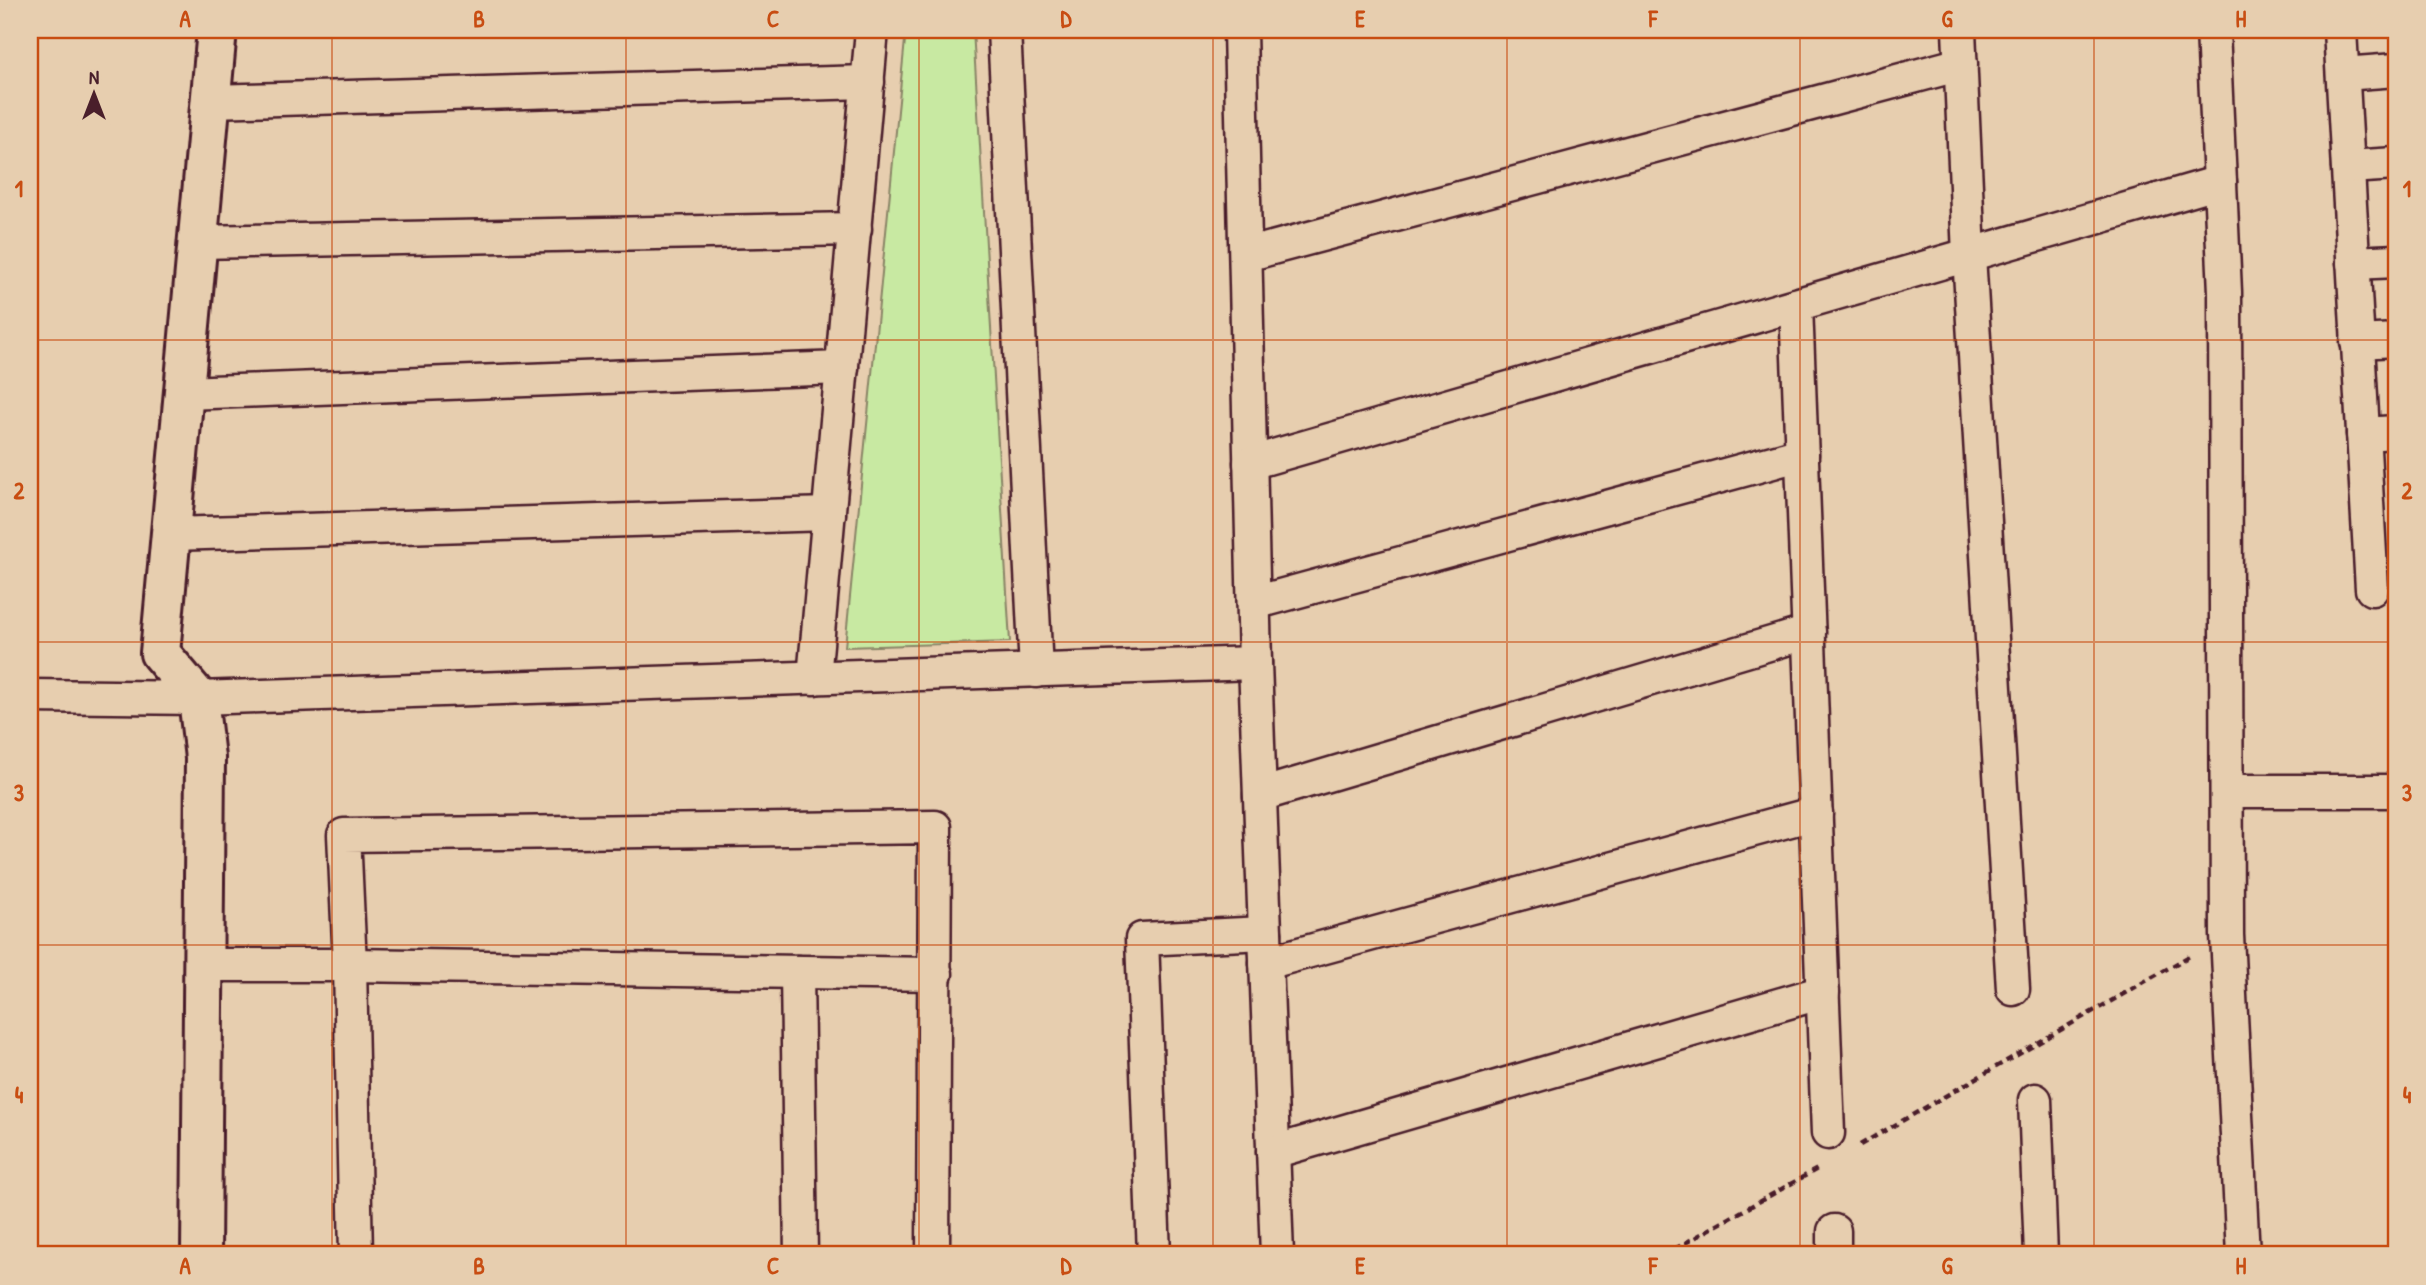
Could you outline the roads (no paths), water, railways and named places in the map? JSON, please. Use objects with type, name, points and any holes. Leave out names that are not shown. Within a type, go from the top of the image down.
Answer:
[{"type":"street","points":[[201,1255],[205,758],[198,698],[160,653],[217,30]]},
{"type":"street","points":[[814,678],[873,30]]},
{"type":"street","points":[[1004,30],[1036,671]]},
{"type":"street","points":[[1240,30],[1255,663],[1277,1255]]},
{"type":"street","points":[[1959,30],[1969,255],[2013,989]]},
{"type":"street","points":[[2213,30],[2225,292],[2227,934],[2243,1255]]},
{"type":"street","points":[[2340,30],[2372,589]]},
{"type":"street","points":[[1246,255],[1961,64]]},
{"type":"street","points":[[2343,74],[2396,71]]},
{"type":"street","points":[[211,101],[868,82]]},
{"type":"street","points":[[2348,167],[2396,164]]},
{"type":"street","points":[[1250,463],[2220,182]]},
{"type":"street","points":[[197,242],[855,229]]},
{"type":"street","points":[[2353,263],[2396,261]]},
{"type":"street","points":[[1796,305],[1828,1133]]},
{"type":"street","points":[[2357,341],[2396,340]]},
{"type":"street","points":[[184,393],[842,368]]},
{"type":"street","points":[[2363,434],[2396,432]]},
{"type":"street","points":[[1254,603],[1802,454]]},
{"type":"street","points":[[171,534],[829,514]]},
{"type":"street","points":[[1260,795],[1809,632]]},
{"type":"street","points":[[30,696],[198,698],[1255,663]]},
{"type":"street","points":[[2228,791],[2396,791]]},
{"type":"street","points":[[1154,1255],[1142,939],[1266,948],[1816,813]]},
{"type":"street","points":[[355,1255],[350,965],[344,835],[934,827],[936,974],[933,1255]]},
{"type":"street","points":[[204,965],[936,974]]},
{"type":"street","points":[[797,972],[801,1255]]},
{"type":"street","points":[[1273,1152],[1823,992]]},
{"type":"street","points":[[2035,1100],[2041,1255]]}]
